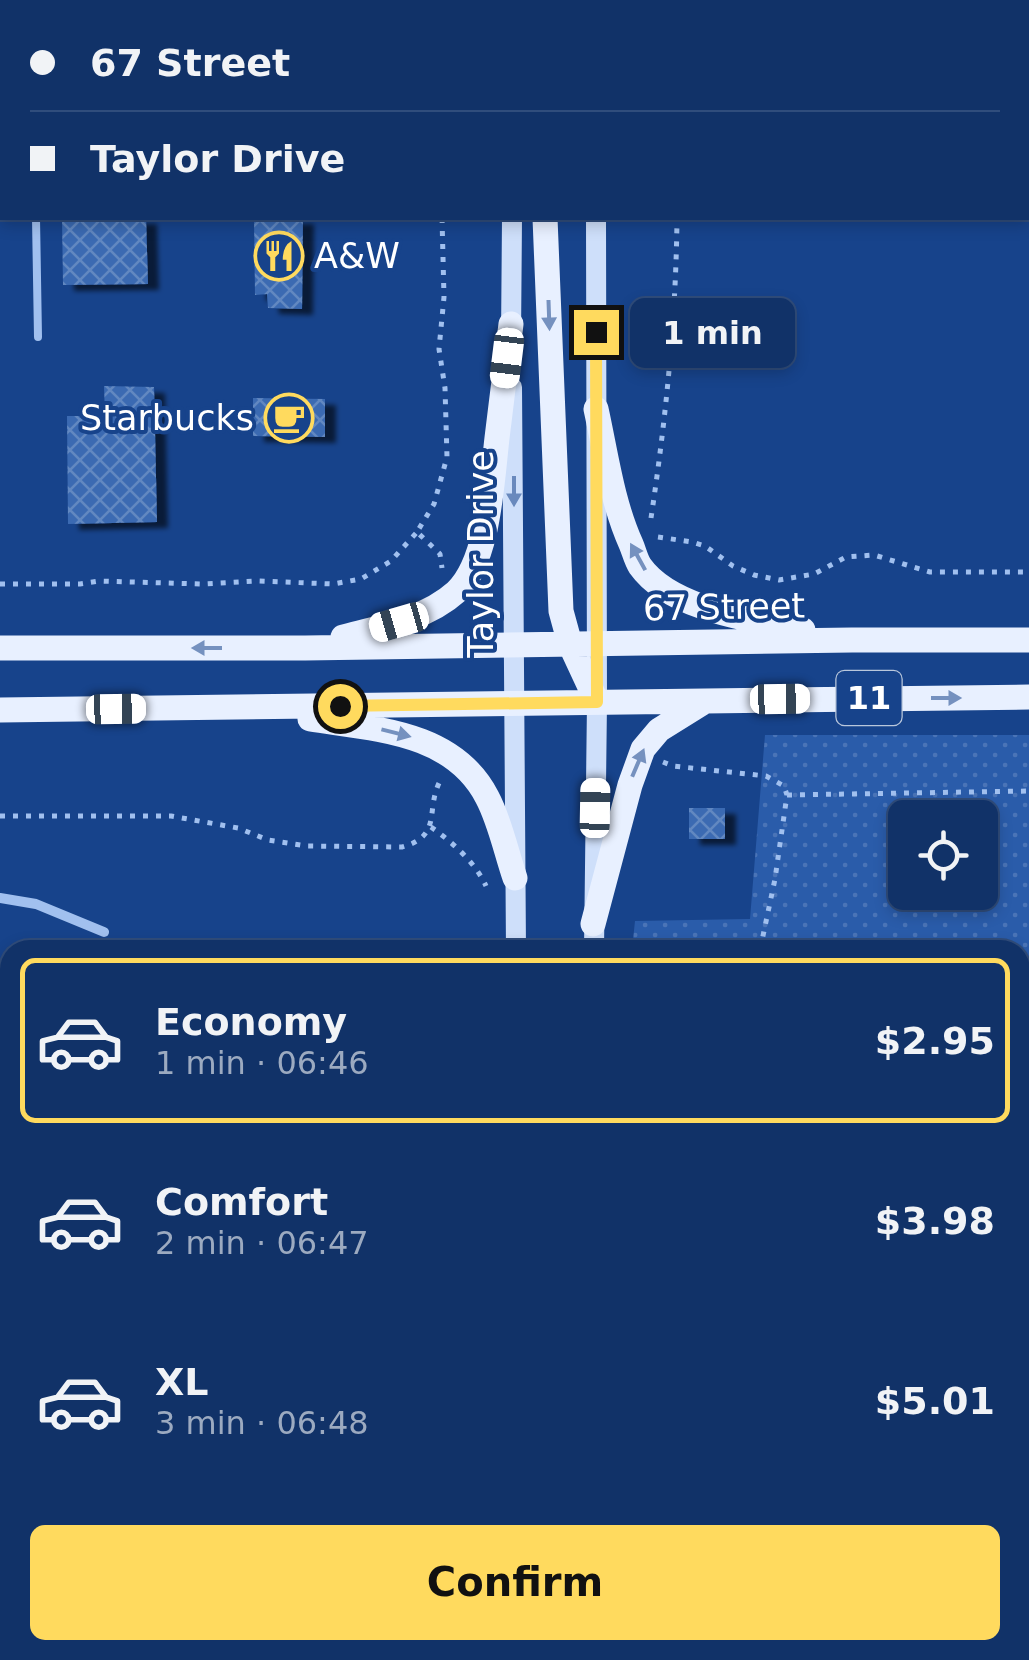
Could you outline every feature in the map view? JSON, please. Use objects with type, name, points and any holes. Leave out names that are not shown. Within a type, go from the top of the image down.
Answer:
[{"type":"main road","name":"Taylor Drive","points":[[512,220],[516,940]]},
{"type":"main road","points":[[544,220],[561,611],[570,644],[597,702]]},
{"type":"main road","points":[[594,937],[596,220]]},
{"type":"main road","points":[[304,648],[399,622],[438,606],[459,589],[470,571],[486,524],[511,324]]},
{"type":"main road","points":[[596,409],[624,530],[640,566],[668,591],[694,604],[728,615],[852,640]]},
{"type":"main road","name":"67 Street","points":[[0,648],[1029,640]]},
{"type":"main road","name":"11","points":[[0,710],[1029,697]]},
{"type":"main road","points":[[594,937],[630,785],[643,749],[668,724],[708,700]]},
{"type":"main road","points":[[231,707],[387,730],[436,746],[458,759],[488,798],[516,878]]},
{"type":"street","points":[[0,898],[36,904],[104,932]]},
{"type":"lane","points":[[36,220],[38,337]]},
{"type":"path","points":[[0,584],[333,584],[361,579],[391,561],[417,532],[434,504],[446,458],[445,388],[439,348],[444,297],[442,220]]},
{"type":"path","points":[[651,522],[670,360],[677,220]]},
{"type":"path","points":[[417,532],[440,554],[444,575]]},
{"type":"path","points":[[650,540],[650,536],[692,542],[733,566],[779,580],[814,574],[846,556],[874,555],[930,572],[1029,572]]},
{"type":"path","points":[[655,758],[672,766],[766,776],[784,786],[788,794],[762,940]]},
{"type":"path","points":[[0,816],[171,816],[238,828],[292,844],[381,848],[424,838],[431,826],[434,792],[446,771]]},
{"type":"path","points":[[788,794],[1029,791]]},
{"type":"path","points":[[431,826],[452,842],[481,875],[488,890]]},
{"type":"shaded area","points":[[765,735],[1029,735],[1029,940],[633,940],[635,921],[750,919]]},
{"type":"building","points":[[62,220],[146,220],[148,284],[63,285]]},
{"type":"building","name":"A&W","points":[[254,220],[303,220],[302,309],[268,308],[267,294],[255,295]]},
{"type":"building","points":[[104,386],[154,387],[157,522],[68,524],[67,416],[105,416]]},
{"type":"building","name":"Starbucks","points":[[253,398],[325,399],[325,437],[253,436]]},
{"type":"building","points":[[689,808],[725,808],[725,839],[689,839]]},
{"type":"place","name":"A&W","points":[[279,256]]},
{"type":"place","name":"Starbucks","points":[[289,418]]},
{"type":"route","points":[[340,706],[597,702],[596,332]]}]
